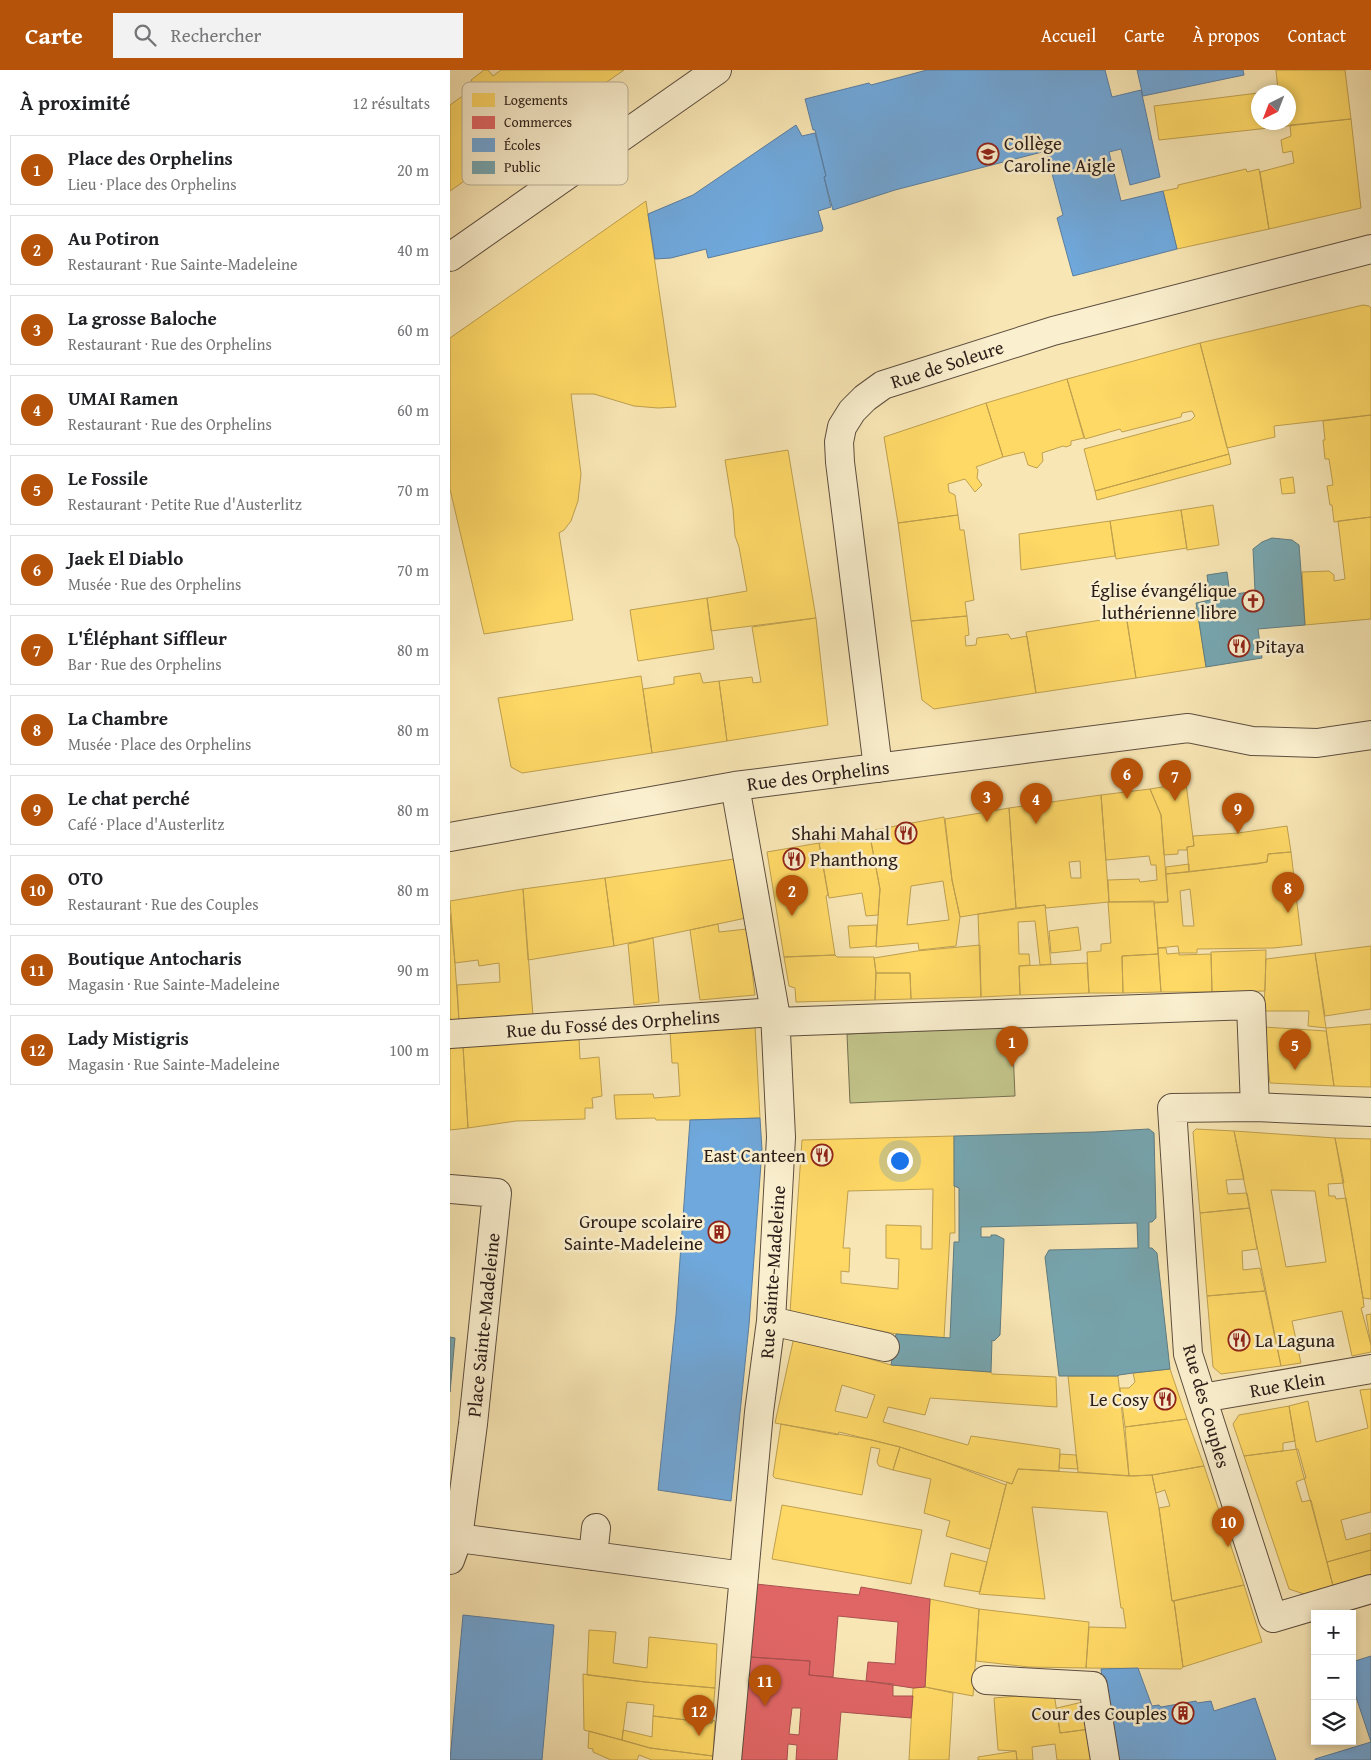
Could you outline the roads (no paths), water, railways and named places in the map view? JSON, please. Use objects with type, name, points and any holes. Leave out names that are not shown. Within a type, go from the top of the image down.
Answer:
[{"type":"street","points":[[628,132],[717,70]]},
{"type":"street","points":[[450,257],[553,185]]},
{"type":"street","name":"Rue de Soleure","points":[[878,768],[840,462],[839,442],[842,427],[852,411],[883,385],[909,375],[1053,330],[1371,249]]},
{"type":"street","name":"Rue des Orphelins","points":[[450,837],[735,786],[1188,728],[1218,735],[1261,741],[1317,743],[1371,735]]},
{"type":"street","name":"Rue Sainte-Madeleine","points":[[727,1760],[759,1412],[771,1321],[781,1137],[775,1017],[735,786]]},
{"type":"street","name":"Rue du Fossé des Orphelins","points":[[450,1034],[775,1017],[1251,1005],[1255,1107]]},
{"type":"street","points":[[1255,1107],[1371,1112]]},
{"type":"street","name":"Rue des Couples","points":[[1255,1107],[1172,1108],[1188,1354],[1274,1618],[1371,1588]]},
{"type":"street","name":"Place Sainte-Madeleine","points":[[450,1189],[497,1193],[473,1424],[454,1549]]},
{"type":"street","points":[[771,1321],[885,1347]]},
{"type":"street","name":"Rue Klein","points":[[1202,1398],[1371,1369]]},
{"type":"street","points":[[593,1556],[596,1528]]},
{"type":"street","points":[[454,1549],[593,1556],[744,1576]]},
{"type":"street","points":[[986,1680],[1093,1686],[1105,1760]]},
{"type":"place","name":"Collège Caroline Aigle","points":[[988,154]]},
{"type":"place","name":"Église évangélique luthérienne libre","points":[[1253,601]]},
{"type":"place","name":"Pitaya","points":[[1239,646]]},
{"type":"place","name":"Jaek El Diablo","points":[[1127,799]]},
{"type":"place","name":"L'Éléphant Siffleur","points":[[1175,801]]},
{"type":"place","name":"La grosse Baloche","points":[[987,822]]},
{"type":"place","name":"UMAI Ramen","points":[[1036,824]]},
{"type":"place","name":"Shahi Mahal","points":[[906,833]]},
{"type":"place","name":"Le chat perché","points":[[1238,834]]},
{"type":"place","name":"Phanthong","points":[[794,859]]},
{"type":"place","name":"La Chambre","points":[[1288,913]]},
{"type":"place","name":"Au Potiron","points":[[792,916]]},
{"type":"place","name":"Place des Orphelins","points":[[1012,1067]]},
{"type":"place","name":"Le Fossile","points":[[1295,1070]]},
{"type":"place","name":"East Canteen","points":[[822,1155]]},
{"type":"place","name":"Groupe scolaire Sainte-Madeleine","points":[[719,1232]]},
{"type":"place","name":"La Laguna","points":[[1239,1340]]},
{"type":"place","name":"Le Cosy","points":[[1165,1399]]},
{"type":"place","name":"OTO","points":[[1228,1547]]},
{"type":"place","name":"Boutique Antocharis","points":[[765,1706]]},
{"type":"place","name":"Cour des Couples","points":[[1183,1713]]},
{"type":"place","name":"Lady Mistigris","points":[[699,1736]]}]
